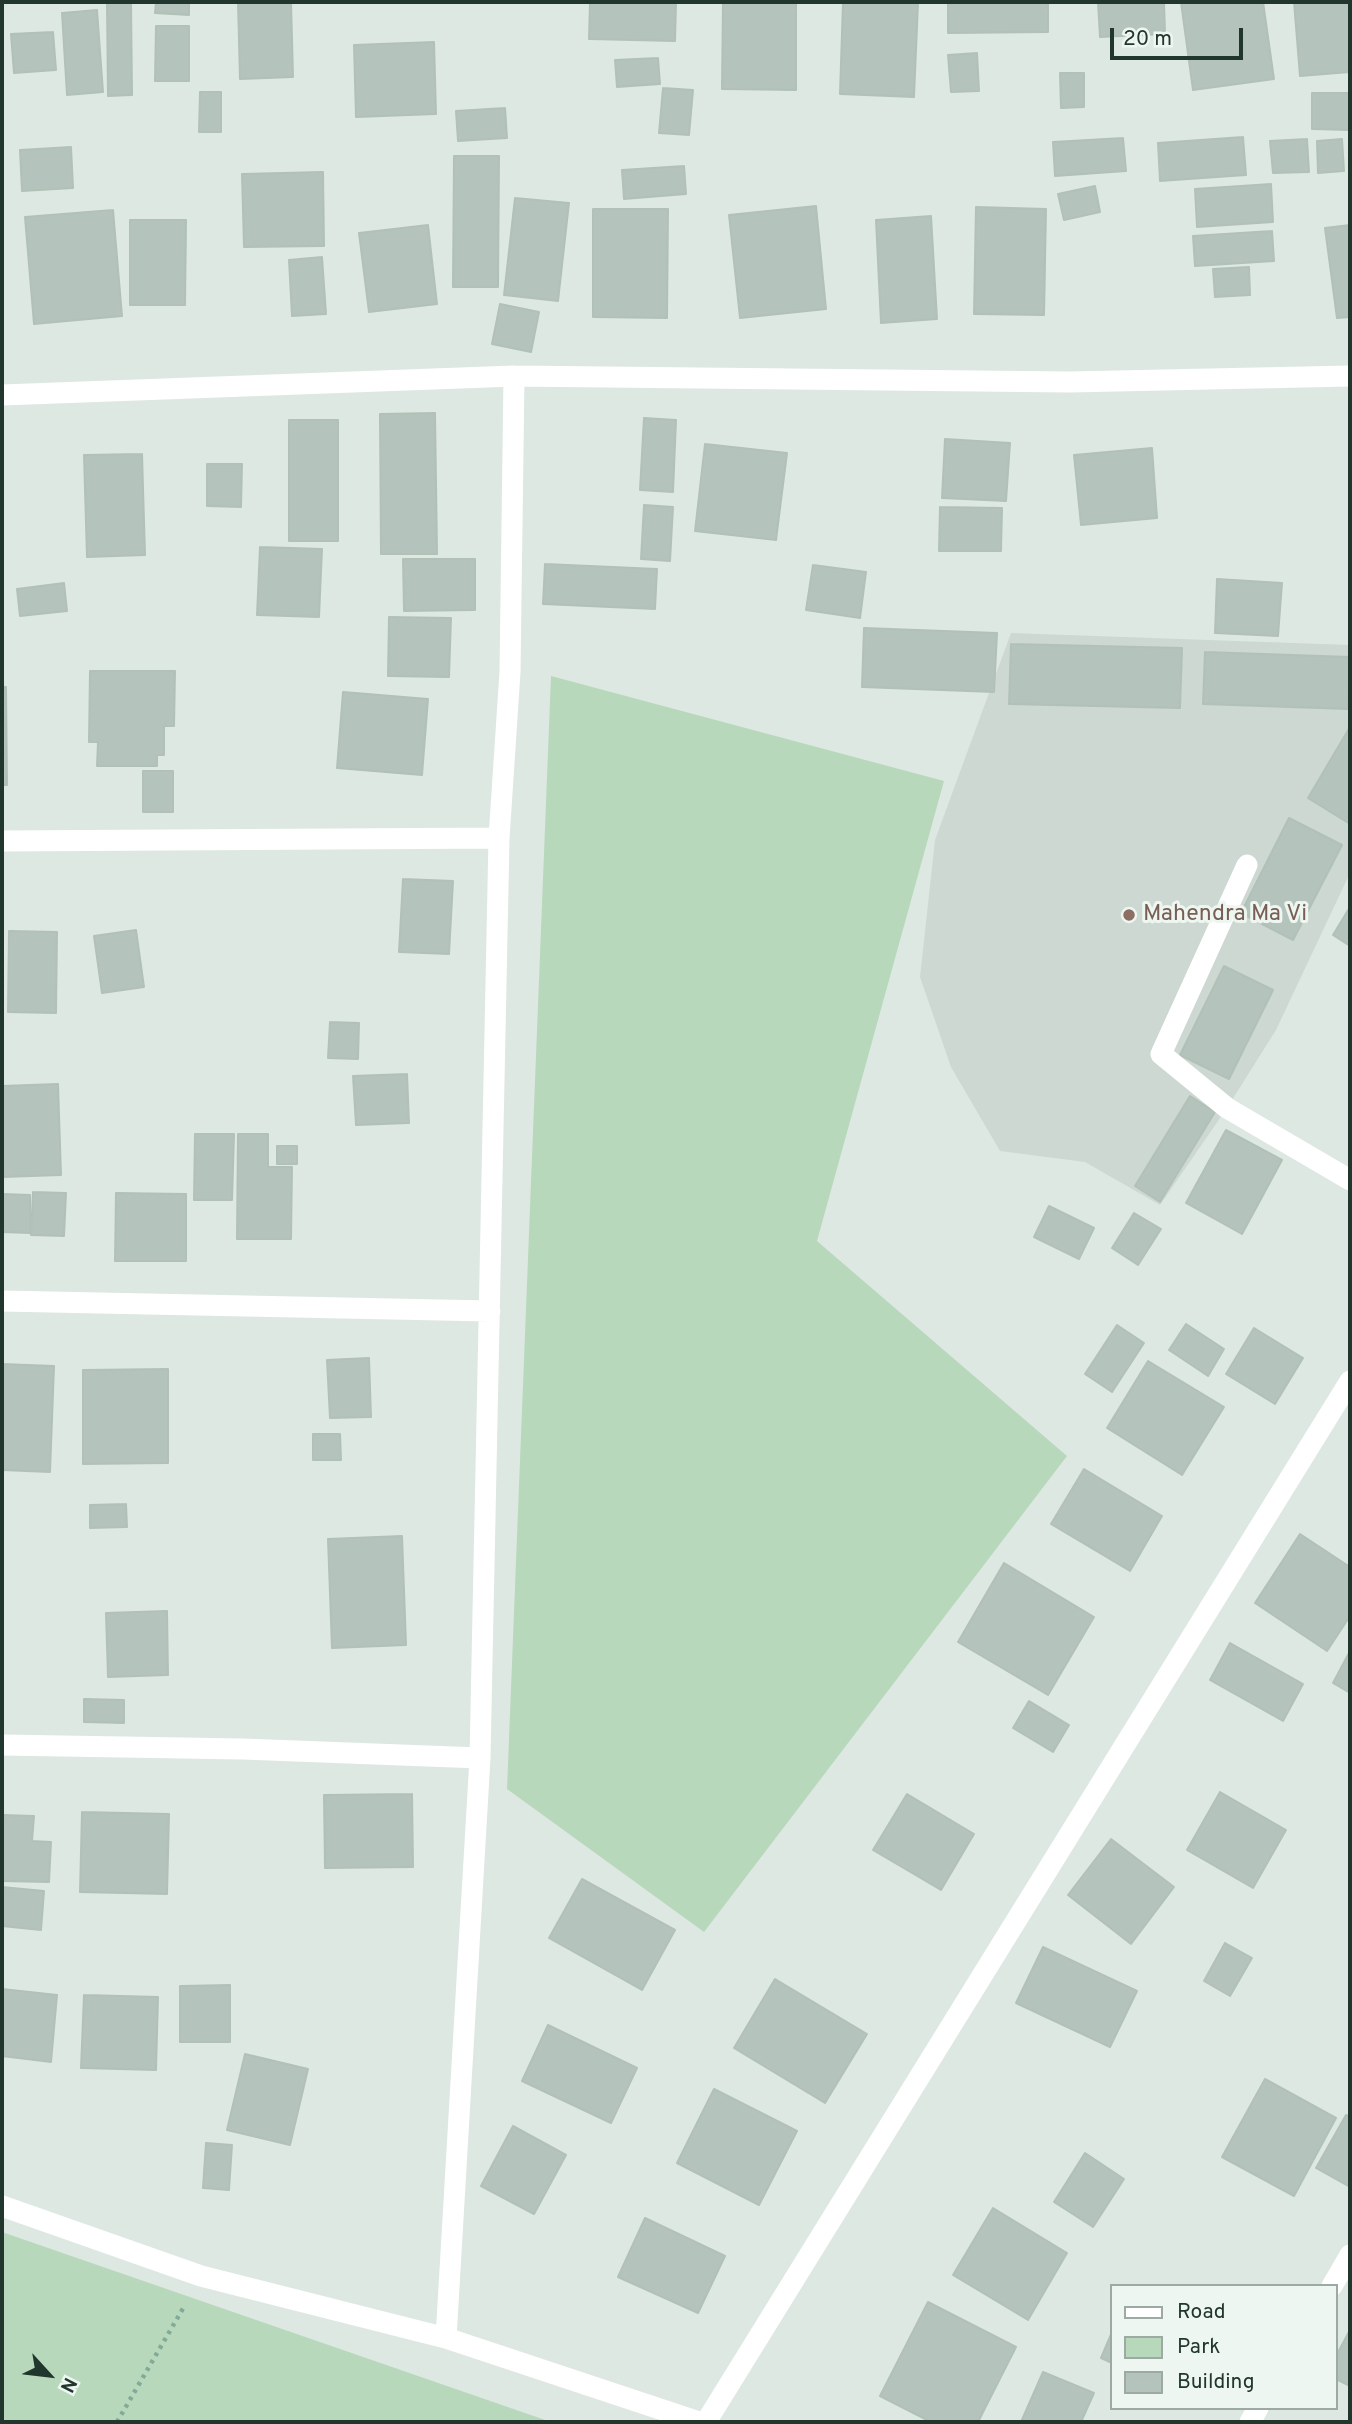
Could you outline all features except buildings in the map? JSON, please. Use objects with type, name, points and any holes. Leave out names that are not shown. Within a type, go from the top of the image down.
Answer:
[{"type":"street","points":[[2,395],[514,376],[1070,382],[1350,376]]},
{"type":"street","points":[[446,2337],[480,1758],[499,838],[510,672],[514,376]]},
{"type":"street","points":[[2,841],[499,838]]},
{"type":"street","points":[[1247,865],[1161,1054],[1227,1108],[1350,1180]]},
{"type":"street","points":[[2,1301],[490,1311]]},
{"type":"street","points":[[706,2422],[1350,1381]]},
{"type":"street","points":[[2,1745],[243,1749],[480,1758]]},
{"type":"street","points":[[2,2206],[201,2276],[446,2337],[699,2422]]},
{"type":"street","points":[[1333,2284],[1350,2255]]},
{"type":"path","points":[[117,2422],[201,2276]]},
{"type":"shaded area","name":"Mahendra Ma Vi","points":[[1011,633],[1350,645],[1350,873],[1276,1030],[1227,1108],[1160,1205],[1085,1162],[1000,1151],[951,1067],[920,977],[935,840]]},
{"type":"green space","points":[[551,676],[944,781],[817,1241],[1067,1456],[704,1932],[507,1789]]},
{"type":"green space","points":[[2,2232],[551,2422],[2,2422]]},
{"type":"place","name":"Mahendra Ma Vi","points":[[1129,915]]}]
